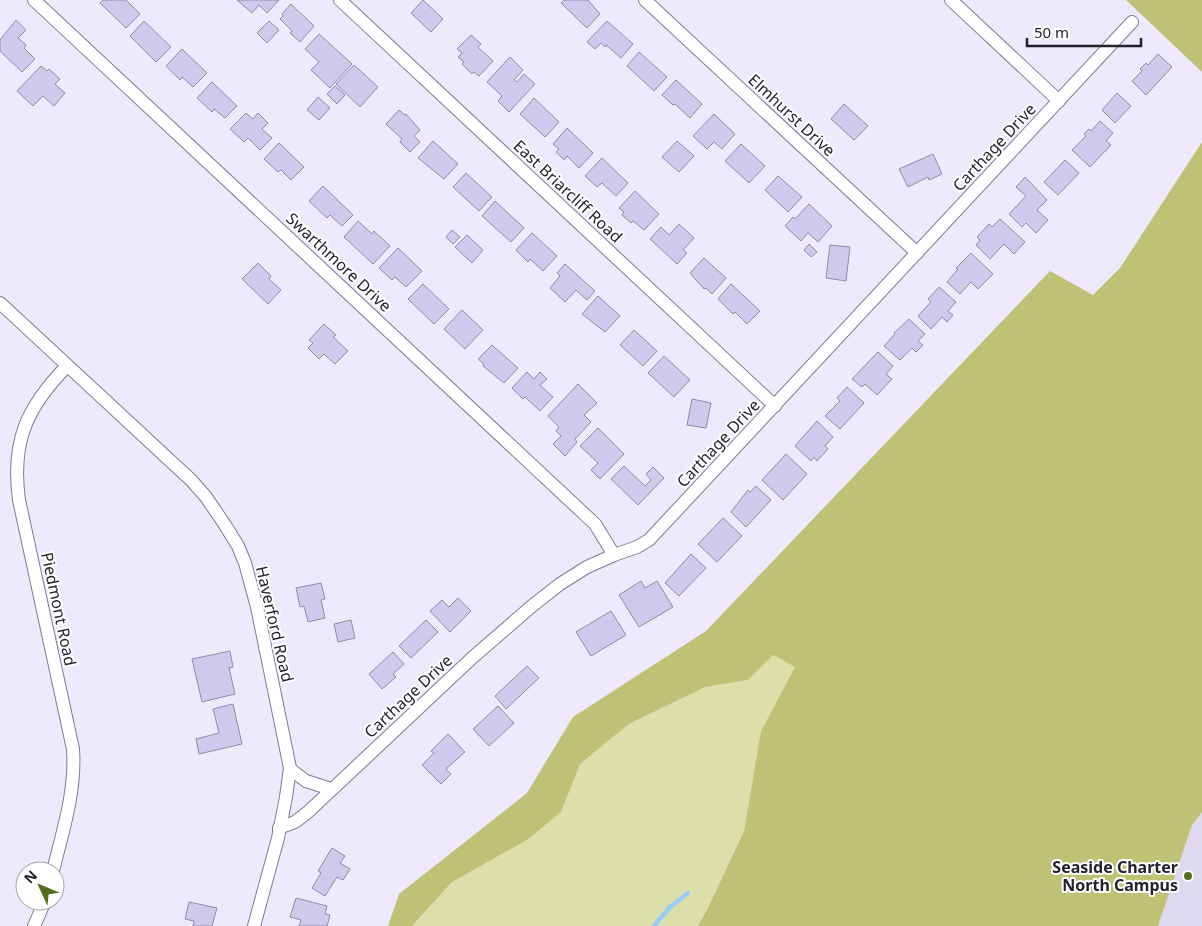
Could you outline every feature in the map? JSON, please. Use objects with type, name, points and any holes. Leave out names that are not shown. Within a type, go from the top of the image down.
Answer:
[{"type":"street","name":"Swarthmore Drive","points":[[34,0],[595,524],[614,554]]},
{"type":"street","name":"East Briarcliff Road","points":[[340,0],[775,406]]},
{"type":"street","name":"Elmhurst Drive","points":[[645,0],[916,253]]},
{"type":"street","points":[[951,0],[1059,101]]},
{"type":"street","name":"Carthage Drive","points":[[279,828],[295,822],[472,658],[532,606],[573,576],[614,554],[637,547],[649,540],[1132,22]]},
{"type":"street","name":"Haverford Road","points":[[0,303],[191,480],[210,502],[238,546],[257,607],[290,769],[279,828],[254,926]]},
{"type":"street","name":"Piedmont Road","points":[[55,861],[72,794],[75,772],[74,749],[19,500],[16,475],[21,435],[29,415],[49,384],[67,366]]},
{"type":"street","points":[[290,769],[306,781],[331,789]]},
{"type":"street","points":[[34,926],[41,911]]},
{"type":"shaded area","name":"Seaside Charter North Campus","points":[[1202,812],[1202,926],[1158,926],[1192,825]]},
{"type":"green space","points":[[1126,0],[1202,0],[1202,72]]},
{"type":"green space","points":[[1202,142],[1202,812],[1192,825],[1158,926],[698,926],[744,831],[761,731],[795,667],[773,655],[748,680],[705,687],[629,724],[580,764],[561,812],[527,840],[452,882],[412,926],[388,926],[399,894],[527,793],[573,717],[706,631],[1050,271],[1093,295],[1120,268]]},
{"type":"green space","points":[[773,655],[795,667],[761,731],[744,831],[698,926],[412,926],[452,882],[527,840],[560,812],[580,764],[629,724],[705,687],[748,680]]},
{"type":"building","points":[[103,0],[126,0],[140,14],[126,28],[100,3]]},
{"type":"building","points":[[237,0],[279,0],[267,13],[259,5],[252,13]]},
{"type":"building","points":[[423,0],[443,19],[431,32],[411,13]]},
{"type":"building","points":[[564,0],[588,0],[600,14],[587,28],[561,3]]},
{"type":"building","points":[[291,4],[314,26],[300,42],[290,33],[292,31],[280,19]]},
{"type":"building","points":[[16,20],[26,30],[18,38],[26,45],[24,48],[35,59],[22,72],[0,51],[0,40]]},
{"type":"building","points":[[144,21],[171,47],[156,62],[130,36]]},
{"type":"building","points":[[269,21],[279,30],[267,43],[257,33]]},
{"type":"building","points":[[607,21],[633,44],[621,58],[606,45],[605,47],[601,43],[595,49],[587,42]]},
{"type":"building","points":[[319,34],[352,64],[330,88],[311,70],[319,62],[305,49]]},
{"type":"building","points":[[471,35],[481,44],[478,47],[493,61],[479,76],[474,72],[472,74],[458,57],[462,53],[457,49]]},
{"type":"building","points":[[182,49],[207,73],[193,87],[182,77],[180,80],[166,66]]},
{"type":"building","points":[[639,52],[667,77],[654,91],[627,66]]},
{"type":"building","points":[[1158,54],[1172,67],[1146,95],[1132,81],[1142,71],[1140,69],[1146,63],[1148,65]]},
{"type":"building","points":[[510,57],[523,70],[514,80],[517,82],[524,74],[535,84],[509,112],[498,101],[502,96],[487,82]]},
{"type":"building","points":[[354,65],[378,87],[360,107],[336,84]]},
{"type":"building","points":[[41,66],[47,71],[49,69],[60,79],[55,84],[65,93],[54,106],[43,96],[33,106],[17,91]]},
{"type":"building","points":[[676,80],[702,104],[690,118],[662,95]]},
{"type":"building","points":[[212,82],[237,106],[225,118],[214,109],[212,112],[197,98]]},
{"type":"building","points":[[335,86],[345,95],[337,104],[327,94]]},
{"type":"building","points":[[1117,93],[1131,106],[1115,123],[1102,110]]},
{"type":"building","points":[[318,97],[330,108],[319,120],[307,110]]},
{"type":"building","points":[[534,98],[559,122],[545,137],[520,114]]},
{"type":"building","points":[[844,104],[868,126],[854,140],[831,119]]},
{"type":"building","points":[[399,110],[406,114],[420,130],[414,136],[420,142],[410,152],[400,142],[402,139],[386,124]]},
{"type":"building","points":[[246,113],[253,119],[258,113],[268,123],[262,129],[272,138],[260,150],[248,138],[244,142],[230,129]]},
{"type":"building","points":[[714,114],[735,134],[722,149],[714,142],[707,149],[693,136]]},
{"type":"building","points":[[1100,121],[1113,133],[1106,141],[1111,145],[1090,167],[1072,150],[1086,136],[1084,134],[1089,129],[1091,131]]},
{"type":"building","points":[[567,128],[593,153],[579,168],[567,156],[564,160],[556,152],[559,149],[553,144]]},
{"type":"building","points":[[433,141],[458,164],[444,179],[418,158]]},
{"type":"building","points":[[677,141],[694,156],[679,172],[662,157]]},
{"type":"building","points":[[279,143],[304,167],[291,180],[281,170],[278,172],[264,159]]},
{"type":"building","points":[[741,144],[765,166],[749,183],[725,161]]},
{"type":"building","points":[[933,154],[942,174],[929,180],[928,177],[908,187],[899,169]]},
{"type":"building","points":[[602,158],[628,183],[616,196],[602,183],[597,187],[585,176]]},
{"type":"building","points":[[1065,160],[1079,173],[1058,195],[1044,182]]},
{"type":"building","points":[[466,173],[492,197],[479,211],[453,187]]},
{"type":"building","points":[[778,176],[802,197],[788,212],[765,190]]},
{"type":"building","points":[[1025,177],[1047,200],[1037,210],[1048,220],[1036,233],[1026,223],[1022,227],[1009,214],[1026,196],[1016,187]]},
{"type":"building","points":[[323,186],[353,215],[342,226],[330,215],[327,218],[309,201]]},
{"type":"building","points":[[635,191],[659,214],[644,230],[633,221],[631,223],[622,215],[624,212],[619,208]]},
{"type":"building","points":[[495,201],[524,228],[511,242],[482,216]]},
{"type":"building","points":[[809,204],[832,226],[818,242],[808,233],[801,241],[785,226],[793,217],[795,219]]},
{"type":"building","points":[[1000,219],[1025,242],[1014,254],[1004,244],[990,259],[976,245],[980,240],[977,237],[989,224],[992,227]]},
{"type":"building","points":[[358,221],[372,234],[374,231],[390,246],[373,264],[344,237]]},
{"type":"building","points":[[679,224],[694,238],[683,250],[687,253],[677,264],[650,239],[661,227],[669,235]]},
{"type":"building","points":[[452,230],[460,237],[453,244],[446,237]]},
{"type":"building","points":[[532,233],[557,256],[543,271],[530,259],[528,262],[516,250]]},
{"type":"building","points":[[467,235],[483,250],[472,263],[455,247]]},
{"type":"building","points":[[809,244],[817,252],[811,257],[804,250]]},
{"type":"building","points":[[830,245],[850,247],[846,281],[826,278]]},
{"type":"building","points":[[398,248],[422,271],[406,287],[395,277],[392,280],[379,268]]},
{"type":"building","points":[[971,253],[993,274],[978,289],[971,282],[960,294],[947,282],[958,269],[956,268]]},
{"type":"building","points":[[704,258],[726,278],[712,294],[706,288],[704,289],[690,273]]},
{"type":"building","points":[[258,263],[271,276],[269,279],[281,290],[268,304],[242,279]]},
{"type":"building","points":[[565,264],[595,291],[587,300],[576,290],[565,302],[550,288],[560,276],[557,273]]},
{"type":"building","points":[[423,284],[449,309],[434,324],[408,299]]},
{"type":"building","points":[[731,284],[760,311],[747,324],[735,312],[733,314],[718,299]]},
{"type":"building","points":[[939,287],[956,302],[948,311],[953,315],[947,322],[942,317],[931,329],[918,316],[931,302],[928,299]]},
{"type":"building","points":[[598,296],[620,316],[605,332],[582,314]]},
{"type":"building","points":[[462,310],[483,330],[465,349],[444,329]]},
{"type":"building","points":[[909,319],[925,334],[918,341],[923,345],[916,352],[912,348],[900,360],[884,346]]},
{"type":"building","points":[[324,324],[336,335],[333,337],[348,351],[335,364],[324,354],[319,359],[308,348],[313,343],[309,340]]},
{"type":"building","points":[[634,330],[657,351],[643,366],[620,345]]},
{"type":"building","points":[[492,345],[518,368],[504,383],[483,366],[484,364],[478,359]]},
{"type":"building","points":[[878,352],[893,366],[886,374],[892,379],[877,395],[865,384],[862,387],[852,379]]},
{"type":"building","points":[[664,356],[690,380],[674,397],[648,373]]},
{"type":"building","points":[[527,372],[534,379],[540,372],[547,379],[540,385],[553,397],[540,411],[525,397],[523,399],[512,388]]},
{"type":"building","points":[[578,384],[597,403],[584,415],[591,422],[575,439],[577,442],[565,456],[553,444],[561,436],[556,431],[559,427],[548,416]]},
{"type":"building","points":[[847,387],[864,403],[840,429],[825,416],[840,401],[837,398]]},
{"type":"building","points":[[692,399],[711,403],[706,428],[687,425]]},
{"type":"building","points":[[817,421],[833,437],[825,446],[828,449],[817,461],[814,457],[811,461],[795,446]]},
{"type":"building","points":[[598,428],[624,454],[600,479],[591,470],[598,463],[580,446]]},
{"type":"building","points":[[786,454],[807,474],[783,500],[762,480]]},
{"type":"building","points":[[624,466],[645,486],[651,480],[646,474],[653,467],[664,478],[638,505],[611,479]]},
{"type":"building","points":[[756,486],[771,500],[746,527],[731,512],[748,490],[750,492]]},
{"type":"building","points":[[723,518],[742,536],[717,562],[698,544]]},
{"type":"building","points":[[691,554],[706,568],[679,596],[665,583]]},
{"type":"building","points":[[641,581],[645,588],[657,581],[673,607],[639,627],[619,595]]},
{"type":"building","points":[[321,583],[325,599],[321,600],[325,618],[308,622],[304,606],[300,607],[296,588]]},
{"type":"building","points":[[458,598],[471,611],[450,632],[430,611],[442,600],[449,607]]},
{"type":"building","points":[[611,611],[626,635],[591,656],[576,632]]},
{"type":"building","points":[[351,620],[355,638],[338,642],[334,624]]},
{"type":"building","points":[[426,620],[438,632],[411,658],[399,646]]},
{"type":"building","points":[[230,651],[233,667],[229,668],[235,694],[202,702],[192,659]]},
{"type":"building","points":[[393,652],[404,664],[393,674],[396,677],[382,689],[369,674]]},
{"type":"building","points":[[527,666],[539,678],[506,709],[495,696]]},
{"type":"building","points":[[233,704],[242,744],[199,754],[196,739],[219,733],[213,709]]},
{"type":"building","points":[[498,706],[514,723],[489,746],[473,729]]},
{"type":"building","points":[[448,734],[465,752],[446,769],[451,774],[441,784],[422,765],[434,753],[431,751]]},
{"type":"building","points":[[332,848],[345,856],[340,863],[350,869],[343,880],[337,877],[325,896],[312,888],[321,873],[318,871]]},
{"type":"building","points":[[296,898],[327,906],[325,914],[330,915],[327,926],[299,926],[301,920],[290,917]]},
{"type":"building","points":[[189,902],[217,908],[212,926],[193,926],[194,921],[185,919]]},
{"type":"waterway","points":[[654,926],[670,907],[688,893]]},
{"type":"place","name":"Seaside Charter North Campus","points":[[1188,876]]}]
